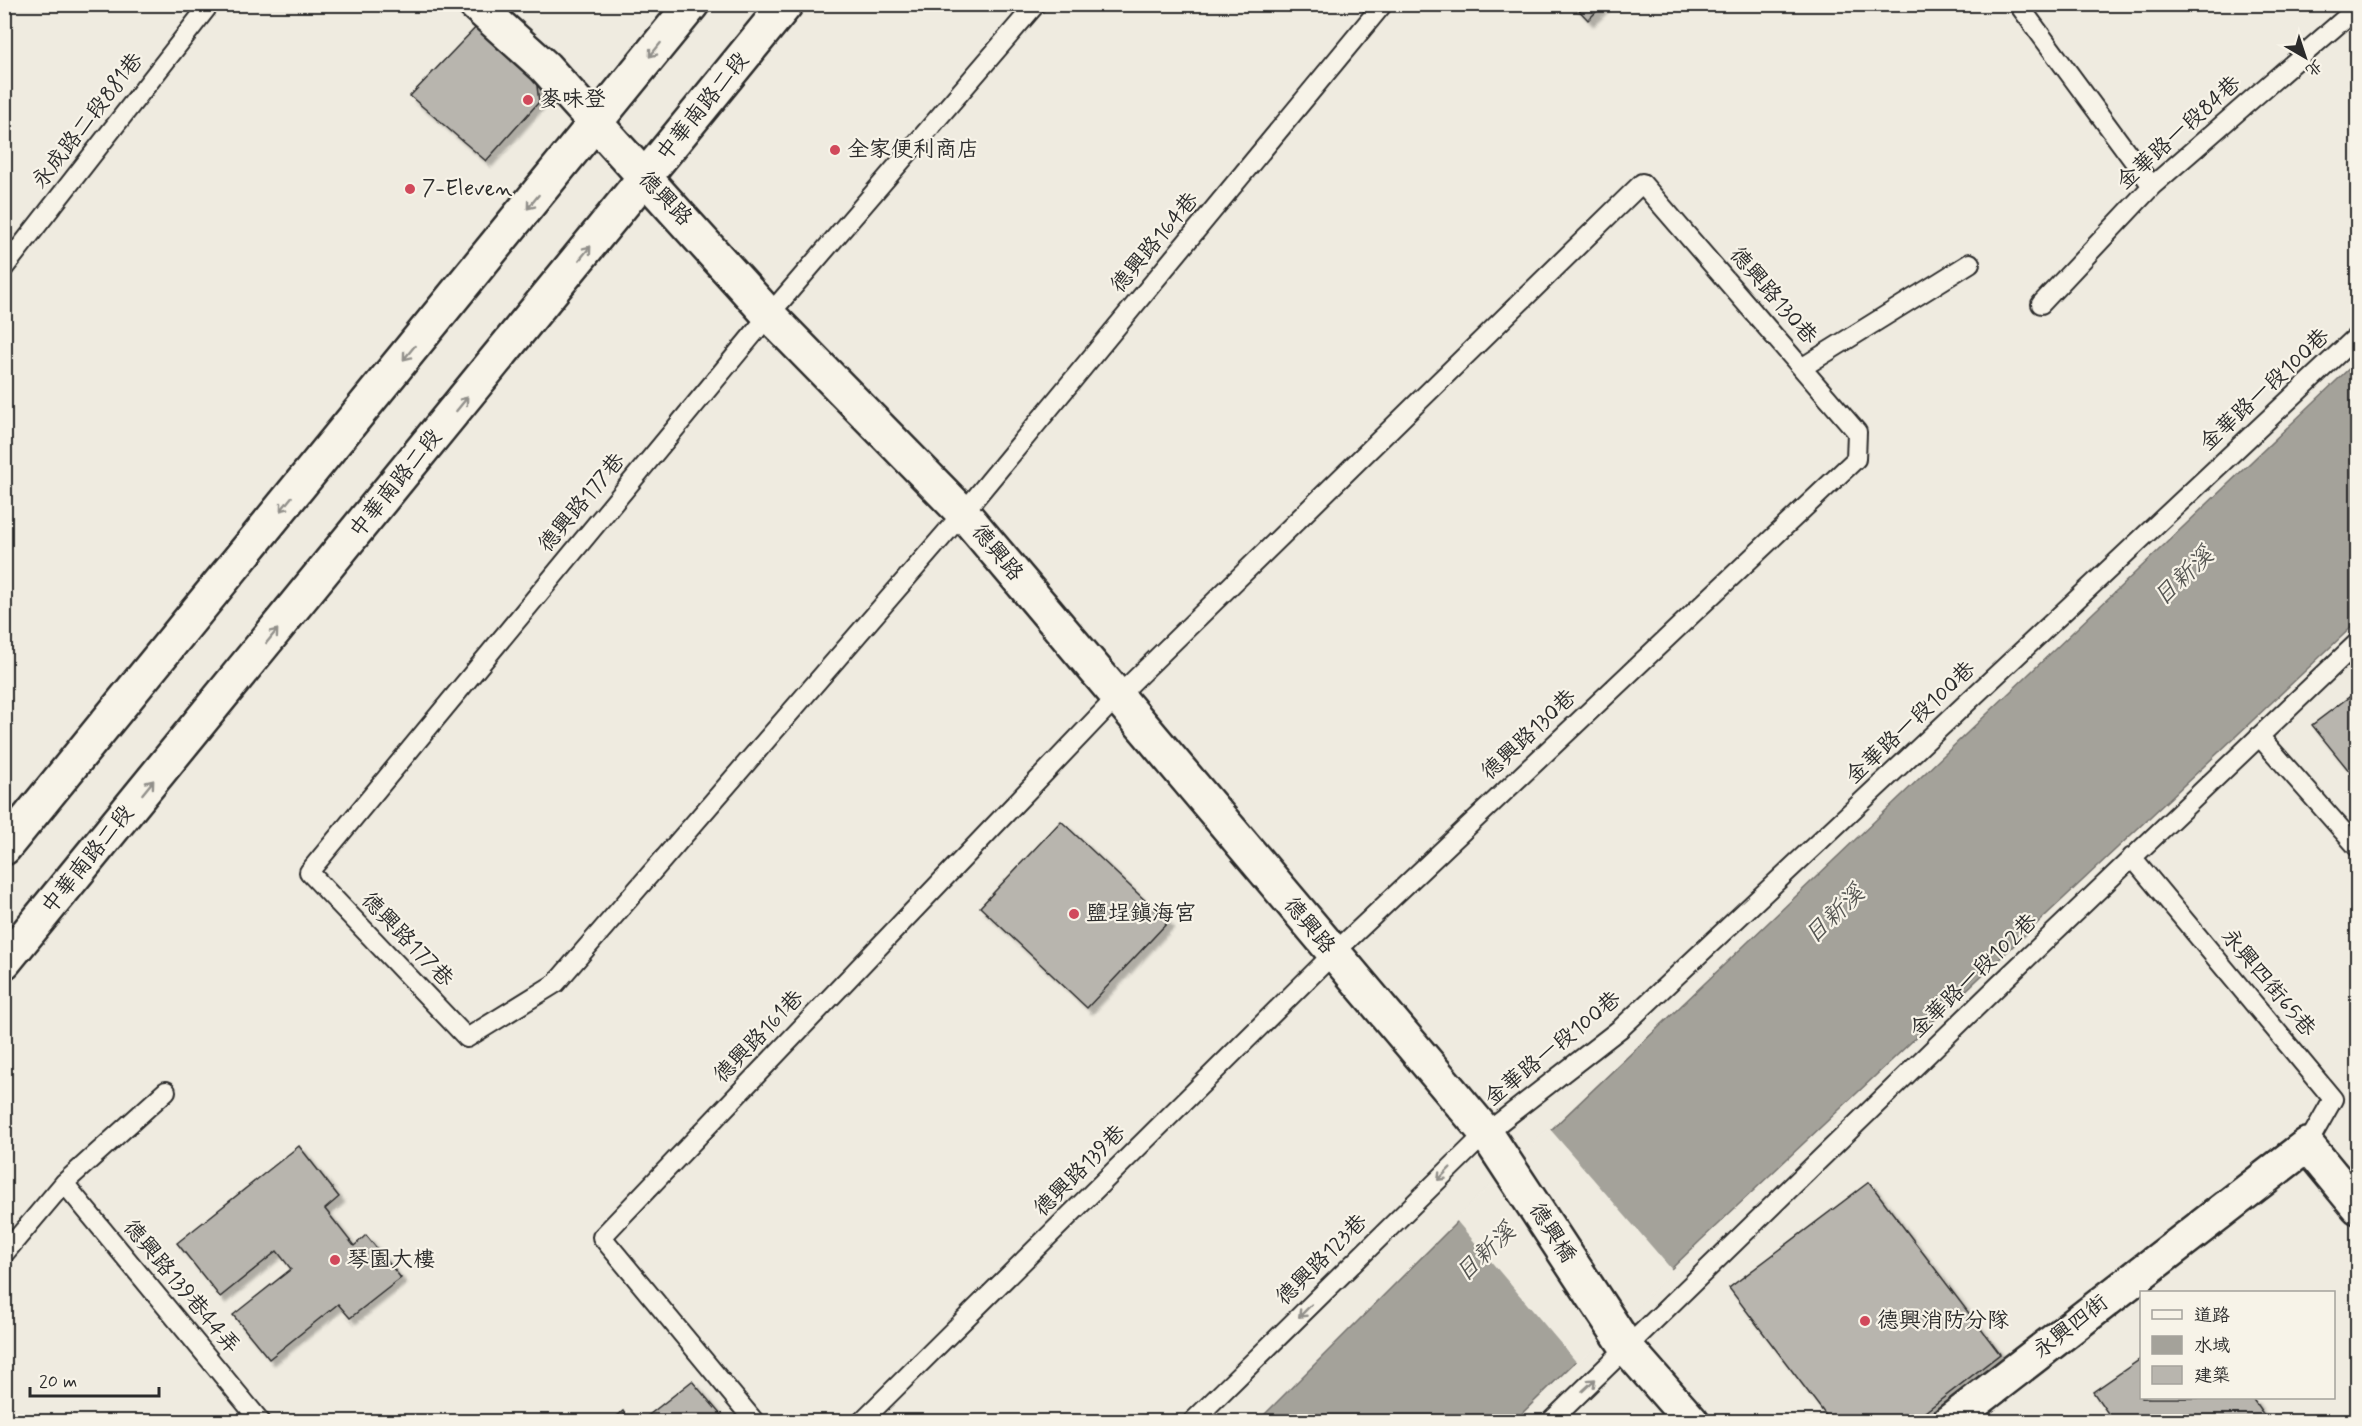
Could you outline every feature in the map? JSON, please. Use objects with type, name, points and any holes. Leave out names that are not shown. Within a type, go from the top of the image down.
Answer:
[{"type":"street","name":"德興路","points":[[475,4],[545,67],[644,179],[693,228],[769,315],[963,513],[1486,1133]]},
{"type":"street","points":[[4,848],[692,4]]},
{"type":"street","name":"中華南路二段","points":[[4,962],[786,4]]},
{"type":"street","name":"德興橋","points":[[1486,1133],[1623,1341]]},
{"type":"street","points":[[2307,1145],[2358,1207]]},
{"type":"street","name":"永興四街","points":[[1949,1422],[2307,1145]]},
{"type":"street","points":[[1623,1341],[1692,1422]]},
{"type":"lane","name":"永成路二段881巷","points":[[4,268],[210,4]]},
{"type":"lane","points":[[769,315],[1035,4]]},
{"type":"lane","name":"德興路164巷","points":[[963,513],[1383,4]]},
{"type":"lane","points":[[2018,4],[2152,186]]},
{"type":"lane","name":"金華路一段84巷","points":[[2041,304],[2152,186],[2358,7]]},
{"type":"lane","name":"德興路130巷","points":[[1117,697],[1642,183],[1803,367],[1857,432],[1856,459],[1333,954]]},
{"type":"lane","points":[[1803,367],[1970,262]]},
{"type":"lane","name":"德興路177巷","points":[[769,315],[309,872],[467,1038],[556,983],[963,513]]},
{"type":"lane","name":"金華路一段100巷","points":[[1486,1133],[1621,1028],[2358,335]]},
{"type":"lane","name":"金華路一段102巷","points":[[1550,1422],[1623,1341],[2358,642]]},
{"type":"lane","name":"德興路161巷","points":[[755,1422],[602,1237],[1117,697]]},
{"type":"lane","points":[[2259,736],[2358,848]]},
{"type":"lane","name":"永興四街65巷","points":[[2132,857],[2333,1099],[2307,1145]]},
{"type":"lane","name":"德興路139巷","points":[[861,1422],[1333,954]]},
{"type":"lane","points":[[4,1254],[64,1183],[166,1091]]},
{"type":"lane","name":"德興路123巷","points":[[1192,1422],[1486,1133]]},
{"type":"lane","name":"德興路139巷44弄","points":[[64,1183],[261,1422]]},
{"type":"water","name":"日新溪","points":[[2357,361],[2357,622],[1701,1240],[1514,1421],[1257,1422],[1509,1170]]},
{"type":"pier","points":[[1549,1128],[1673,1271],[1578,1364],[1455,1219]]},
{"type":"building","points":[[1573,4],[1604,4],[1588,20]]},
{"type":"building","points":[[480,23],[535,70],[539,102],[486,161],[410,96]]},
{"type":"building","points":[[2349,697],[2358,708],[2358,782],[2312,725]]},
{"type":"building","name":"鹽埕鎮海宮","points":[[1061,821],[1168,922],[1087,1008],[980,907]]},
{"type":"building","name":"琴園大樓","points":[[299,1146],[339,1197],[325,1209],[354,1246],[366,1235],[401,1278],[350,1318],[338,1304],[269,1359],[233,1315],[291,1269],[277,1251],[220,1297],[177,1243]]},
{"type":"building","name":"德興消防分隊","points":[[1869,1182],[2000,1354],[1912,1422],[1831,1422],[1729,1288]]},
{"type":"building","points":[[2140,1359],[2140,1399],[2253,1399],[2269,1422],[2114,1422],[2093,1392]]},
{"type":"building","points":[[692,1381],[727,1422],[640,1422]]},
{"type":"building","points":[[623,1411],[630,1422],[610,1422]]},
{"type":"place","name":"麥味登","points":[[528,100]]},
{"type":"place","name":"全家便利商店","points":[[835,150]]},
{"type":"place","name":"7-Eleven","points":[[410,189]]},
{"type":"place","name":"鹽埕鎮海宮","points":[[1074,914]]},
{"type":"place","name":"琴園大樓","points":[[335,1260]]},
{"type":"place","name":"德興消防分隊","points":[[1865,1321]]}]
